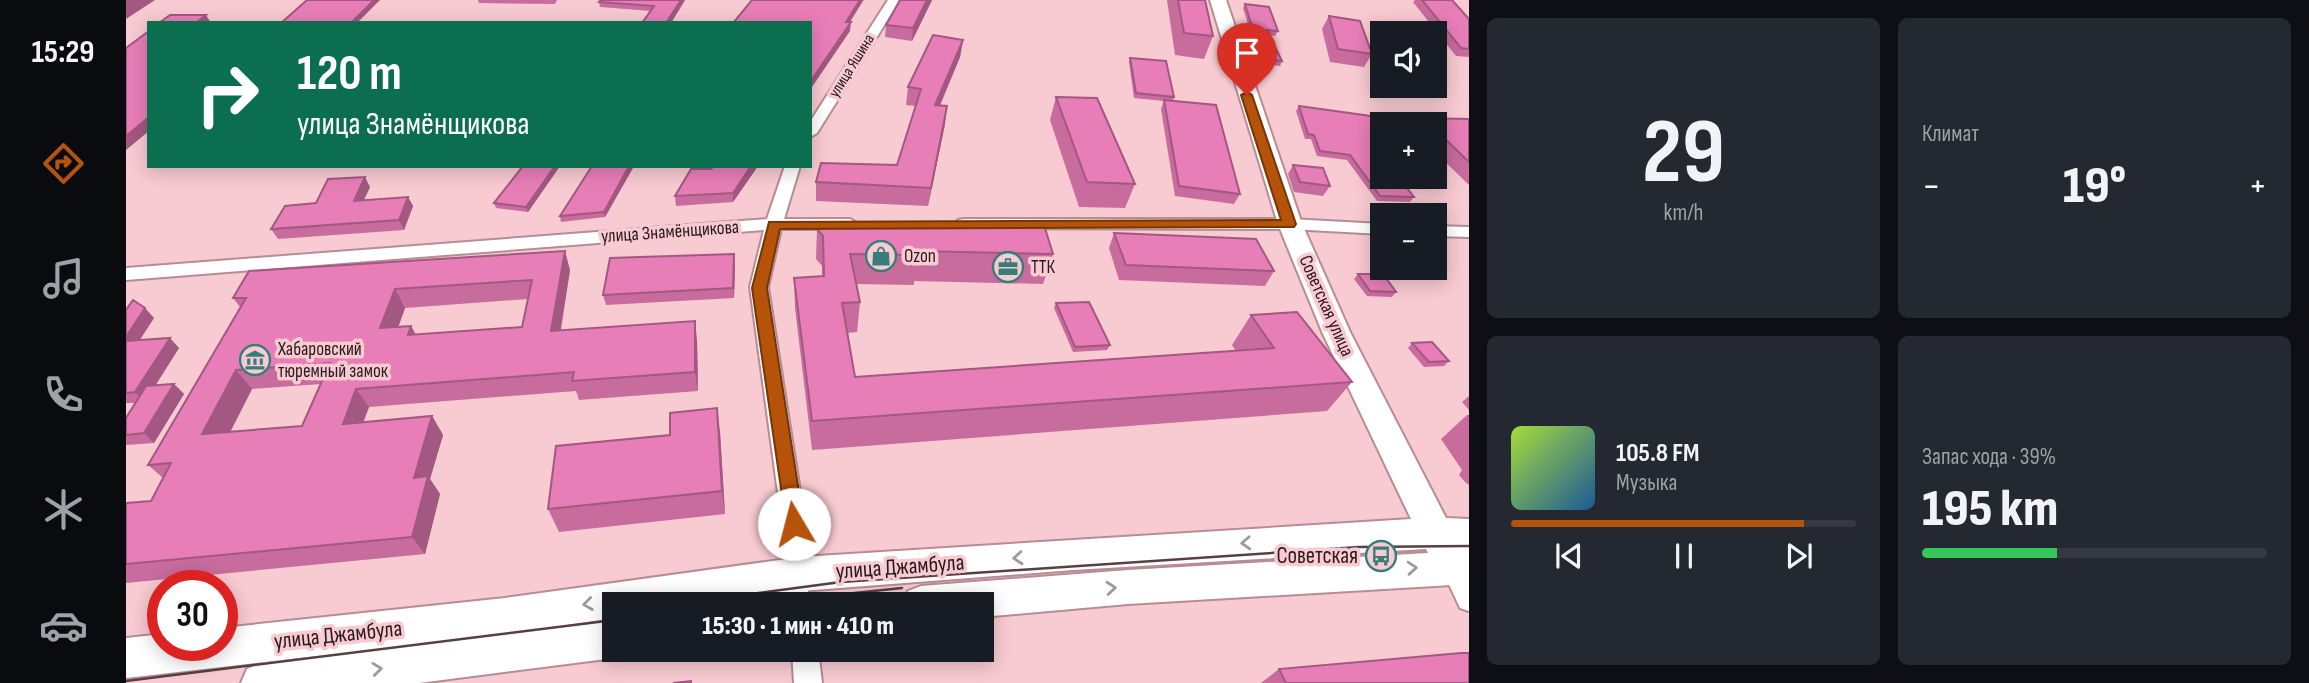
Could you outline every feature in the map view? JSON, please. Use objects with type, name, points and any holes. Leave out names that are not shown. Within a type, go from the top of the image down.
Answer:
[{"type":"street","name":"улица Яшина","points":[[812,130],[894,0]]},
{"type":"street","name":"Советская улица","points":[[1217,0],[1290,224],[1338,334],[1457,550],[1469,599]]},
{"type":"street","points":[[792,168],[774,225],[759,288],[799,589]]},
{"type":"street","points":[[941,225],[1290,224],[1370,228]]},
{"type":"street","name":"улица Знамёнщикова","points":[[126,274],[774,225],[871,225]]},
{"type":"street","points":[[1447,231],[1469,232]]},
{"type":"street","name":"улица Джамбула","points":[[126,659],[505,616],[799,589],[1099,552],[1457,550]]},
{"type":"street","name":"улица Джамбула","points":[[994,597],[1457,550]]},
{"type":"street","name":"улица Джамбула","points":[[261,683],[602,640]]},
{"type":"street","points":[[806,662],[808,683]]},
{"type":"building","points":[[307,0],[374,0],[353,21],[283,21]]},
{"type":"building","points":[[681,0],[667,21],[643,21],[654,6],[599,2]]},
{"type":"building","points":[[752,0],[860,0],[846,22],[851,22],[812,79],[812,21],[735,21]]},
{"type":"building","points":[[900,0],[927,0],[913,28],[886,25]]},
{"type":"building","points":[[1178,0],[1205,0],[1213,36],[1184,33]]},
{"type":"building","points":[[1422,0],[1452,0],[1469,19],[1469,49],[1461,48],[1447,31],[1447,21],[1439,21]]},
{"type":"building","points":[[1245,4],[1269,7],[1278,31],[1267,30],[1282,61],[1262,59]]},
{"type":"building","points":[[170,15],[206,15],[198,21],[162,21]]},
{"type":"building","points":[[1329,16],[1360,21],[1370,54],[1338,49]]},
{"type":"building","points":[[147,32],[147,119],[126,136],[126,48]]},
{"type":"building","points":[[933,35],[963,40],[935,105],[947,106],[931,188],[816,182],[821,163],[897,165],[921,89],[908,87]]},
{"type":"building","points":[[1130,58],[1166,61],[1174,97],[1136,93]]},
{"type":"building","points":[[1056,97],[1097,98],[1135,184],[1087,182]]},
{"type":"building","points":[[1164,100],[1216,105],[1240,194],[1179,186]]},
{"type":"building","points":[[1299,106],[1370,116],[1370,182],[1350,155],[1320,151],[1314,135],[1308,134]]},
{"type":"building","points":[[1447,119],[1469,119],[1469,162],[1447,141]]},
{"type":"building","points":[[1293,165],[1323,168],[1330,186],[1300,182]]},
{"type":"building","points":[[521,168],[554,168],[526,207],[494,203]]},
{"type":"building","points":[[591,168],[628,168],[604,212],[560,216]]},
{"type":"building","points":[[750,168],[733,193],[675,196],[691,169]]},
{"type":"building","points":[[365,177],[354,201],[408,197],[399,220],[271,229],[285,206],[316,203],[328,179]]},
{"type":"building","points":[[1375,189],[1408,189],[1414,197],[1380,196]]},
{"type":"building","points":[[829,223],[1044,225],[1053,254],[918,251],[918,255],[850,254],[860,302],[842,303],[855,377],[1274,348],[1251,315],[1297,312],[1352,382],[812,421],[794,278],[824,276],[823,236],[817,229]]},
{"type":"building","points":[[1114,233],[1256,239],[1274,271],[1126,265]]},
{"type":"building","points":[[565,251],[551,331],[695,321],[695,372],[572,381],[574,372],[356,389],[343,424],[432,416],[414,478],[428,476],[412,537],[126,564],[126,503],[151,501],[171,463],[148,465],[246,298],[233,298],[249,271]],"holes":[[[532,280],[522,327],[408,335],[411,326],[380,328],[395,289]],[[330,363],[302,426],[202,434],[236,370]]]},
{"type":"building","points":[[734,254],[733,288],[603,295],[610,258]]},
{"type":"building","points":[[1358,274],[1370,274],[1370,280],[1387,280],[1396,292],[1370,291]]},
{"type":"building","points":[[133,300],[145,308],[126,337],[126,310]]},
{"type":"building","points":[[1089,302],[1110,345],[1075,347],[1056,303]]},
{"type":"building","points":[[170,338],[135,392],[126,393],[126,341]]},
{"type":"building","points":[[1432,342],[1449,361],[1429,362],[1412,343]]},
{"type":"building","points":[[174,384],[144,433],[126,435],[126,418],[146,386]]},
{"type":"building","points":[[717,408],[722,491],[548,509],[556,446],[670,435],[670,413]]},
{"type":"building","points":[[1469,653],[1469,683],[1286,683],[1279,669]]},
{"type":"tram line","points":[[766,592],[841,582],[1359,547],[1469,546]]},
{"type":"tram line","points":[[864,592],[902,588]]},
{"type":"tram line","points":[[126,681],[602,622]]},
{"type":"place","name":"Ozon","points":[[881,256]]},
{"type":"place","name":"ТТК","points":[[1008,267]]},
{"type":"place","name":"Хабаровский тюремный замок","points":[[255,360]]},
{"type":"place","name":"Советская","points":[[1381,556]]},
{"type":"route","points":[[794,524],[759,288],[774,225],[1290,224],[1247,95]]}]
